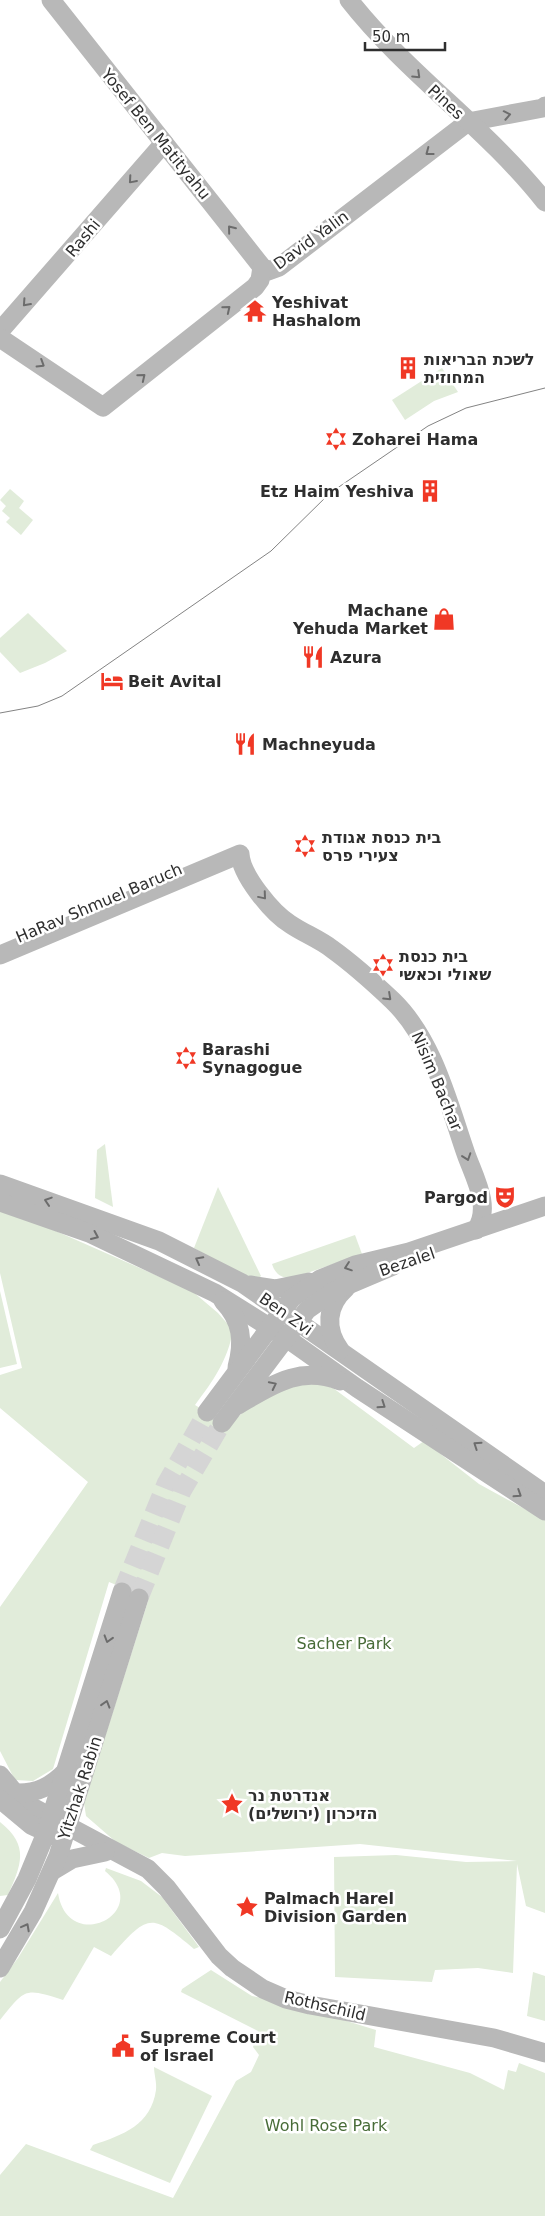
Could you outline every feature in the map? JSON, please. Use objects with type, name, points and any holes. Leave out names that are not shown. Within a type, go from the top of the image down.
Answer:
[{"type":"street","name":"Yosef Ben Matityahu","points":[[50,0],[262,267]]},
{"type":"street","name":"Pines","points":[[359,4],[410,68],[518,170],[545,202]]},
{"type":"street","name":"David Yalin","points":[[0,338],[104,407],[255,287],[260,280],[262,267],[272,271],[279,268],[468,122],[543,108],[545,106]]},
{"type":"street","name":"Rashi","points":[[0,331],[164,143]]},
{"type":"street","name":"Nisim Bachar","points":[[197,866],[240,849],[244,869],[250,880],[281,917],[339,954],[394,1002],[413,1025],[432,1061],[482,1200],[482,1219],[476,1230]]},
{"type":"street","name":"HaRav Shmuel Baruch","points":[[0,943],[197,866]]},
{"type":"street","name":"HaRav Shmuel Baruch","points":[[0,955],[197,866]]},
{"type":"street","name":"Ben Zvi","points":[[0,1184],[135,1231],[177,1248],[242,1283],[545,1494]]},
{"type":"street","name":"Ben Zvi","points":[[0,1202],[89,1233],[215,1293],[277,1332],[357,1388],[545,1511]]},
{"type":"street","name":"Bezalel","points":[[289,1316],[299,1292],[320,1279],[355,1265],[409,1252],[545,1206]]},
{"type":"street","name":"Bezalel","points":[[289,1316],[352,1282],[545,1215]]},
{"type":"street","points":[[242,1283],[275,1289],[320,1279]]},
{"type":"street","points":[[342,1353],[330,1332],[330,1311],[343,1291],[352,1282]]},
{"type":"street","points":[[215,1293],[234,1314],[242,1333],[242,1345],[235,1374],[220,1415]]},
{"type":"street","points":[[220,1415],[289,1316]]},
{"type":"street","points":[[235,1374],[277,1332]]},
{"type":"street","points":[[220,1415],[272,1385],[290,1378],[310,1374],[333,1378],[357,1388]]},
{"type":"street","name":"Yitzhak Rabin","points":[[0,1929],[34,1864],[49,1826],[67,1770],[131,1595],[77,1800],[66,1833],[52,1871],[19,1939],[0,1968]]},
{"type":"street","points":[[9,1801],[50,1786],[67,1770]]},
{"type":"street","points":[[0,1775],[9,1801],[27,1838],[34,1864]]},
{"type":"street","points":[[52,1871],[72,1859],[102,1847],[82,1819],[77,1800]]},
{"type":"street","name":"Rothschild","points":[[9,1801],[49,1826],[128,1858],[148,1869],[167,1888],[218,1956],[263,1989],[286,1999],[310,2005],[494,2038],[545,2053]]},
{"type":"green space","points":[[442,368],[458,392],[434,401],[405,420],[392,400]]},
{"type":"green space","points":[[10,489],[24,501],[19,508],[33,520],[21,535],[6,522],[10,518],[2,511],[6,506],[0,500]]},
{"type":"green space","points":[[28,613],[67,651],[45,663],[20,673],[0,652],[0,638]]},
{"type":"green space","points":[[105,1144],[113,1207],[95,1198],[97,1150]]},
{"type":"green space","points":[[218,1187],[261,1276],[257,1280],[247,1279],[194,1248]]},
{"type":"green space","name":"Sacher Park","points":[[0,1211],[49,1228],[192,1291],[218,1313],[233,1330],[231,1341],[219,1370],[195,1405],[228,1425],[264,1395],[310,1381],[333,1388],[414,1448],[424,1441],[479,1484],[545,1520],[545,1913],[526,1906],[517,1864],[513,1973],[478,1968],[435,1970],[432,1982],[335,1977],[334,1857],[396,1855],[466,1862],[517,1861],[360,1844],[185,1856],[162,1853],[149,1858],[116,1842],[86,1816],[84,1803],[149,1598],[109,1582],[53,1769],[33,1781],[15,1780],[0,1751],[0,1607],[88,1482],[0,1408],[0,1375],[22,1368],[0,1273]]},
{"type":"green space","points":[[355,1235],[362,1254],[293,1278],[279,1275],[272,1264]]},
{"type":"green space","points":[[0,1291],[17,1364],[0,1368]]},
{"type":"green space","points":[[0,1822],[16,1839],[20,1856],[19,1865],[8,1895],[0,1896]]},
{"type":"green space","points":[[106,1868],[141,1881],[162,1897],[199,1947],[194,1949],[180,1937],[159,1924],[143,1925],[111,1956],[94,1947],[63,2000],[40,1993],[26,1994],[15,2002],[0,2020],[0,1982],[18,1958],[58,1893],[65,1912],[77,1922],[90,1925],[104,1921],[115,1913],[120,1901],[118,1886],[105,1871]]},
{"type":"green space","name":"Wohl Rose Park","points":[[211,1970],[252,1996],[288,2003],[376,2030],[374,2047],[470,2073],[504,2090],[508,2070],[516,2072],[519,2063],[545,2073],[545,2216],[0,2216],[0,2175],[26,2144],[173,2198],[236,2081],[251,2072],[259,2055],[253,2047],[258,2031],[181,1992],[182,1989]]},
{"type":"green space","points":[[533,1972],[545,1976],[545,2021],[527,2016]]},
{"type":"green space","points":[[154,2067],[212,2096],[170,2183],[90,2150],[93,2145],[125,2132],[142,2120],[153,2102],[156,2090]]},
{"type":"tunnel","points":[[122,1592],[166,1484],[207,1412]]},
{"type":"tunnel","points":[[139,1598],[182,1491],[222,1423]]},
{"type":"tram line","points":[[0,713],[38,706],[62,696],[271,551],[330,493],[428,426],[466,408],[545,388]]},
{"type":"place","name":"Yeshivat Hashalom","points":[[255,311]]},
{"type":"place","name":"לשכת הבריאות המחוזית","points":[[408,368]]},
{"type":"place","name":"Zoharei Hama","points":[[336,439]]},
{"type":"place","name":"Etz Haim Yeshiva","points":[[430,491]]},
{"type":"place","name":"Machane Yehuda Market","points":[[444,619]]},
{"type":"place","name":"Azura","points":[[313,657]]},
{"type":"place","name":"Beit Avital","points":[[112,681]]},
{"type":"place","name":"Machneyuda","points":[[245,744]]},
{"type":"place","name":"בית כנסת אגודת צעירי פרס","points":[[305,846]]},
{"type":"place","name":"בית כנסת שאולי וכאשי","points":[[383,965]]},
{"type":"place","name":"Barashi Synagogue","points":[[186,1058]]},
{"type":"place","name":"Pargod","points":[[505,1197]]},
{"type":"place","name":"אנדרטת נר הזיכרון (ירושלים)","points":[[232,1804]]},
{"type":"place","name":"Palmach Harel Division Garden","points":[[247,1907]]},
{"type":"place","name":"Supreme Court of Israel","points":[[123,2046]]}]
